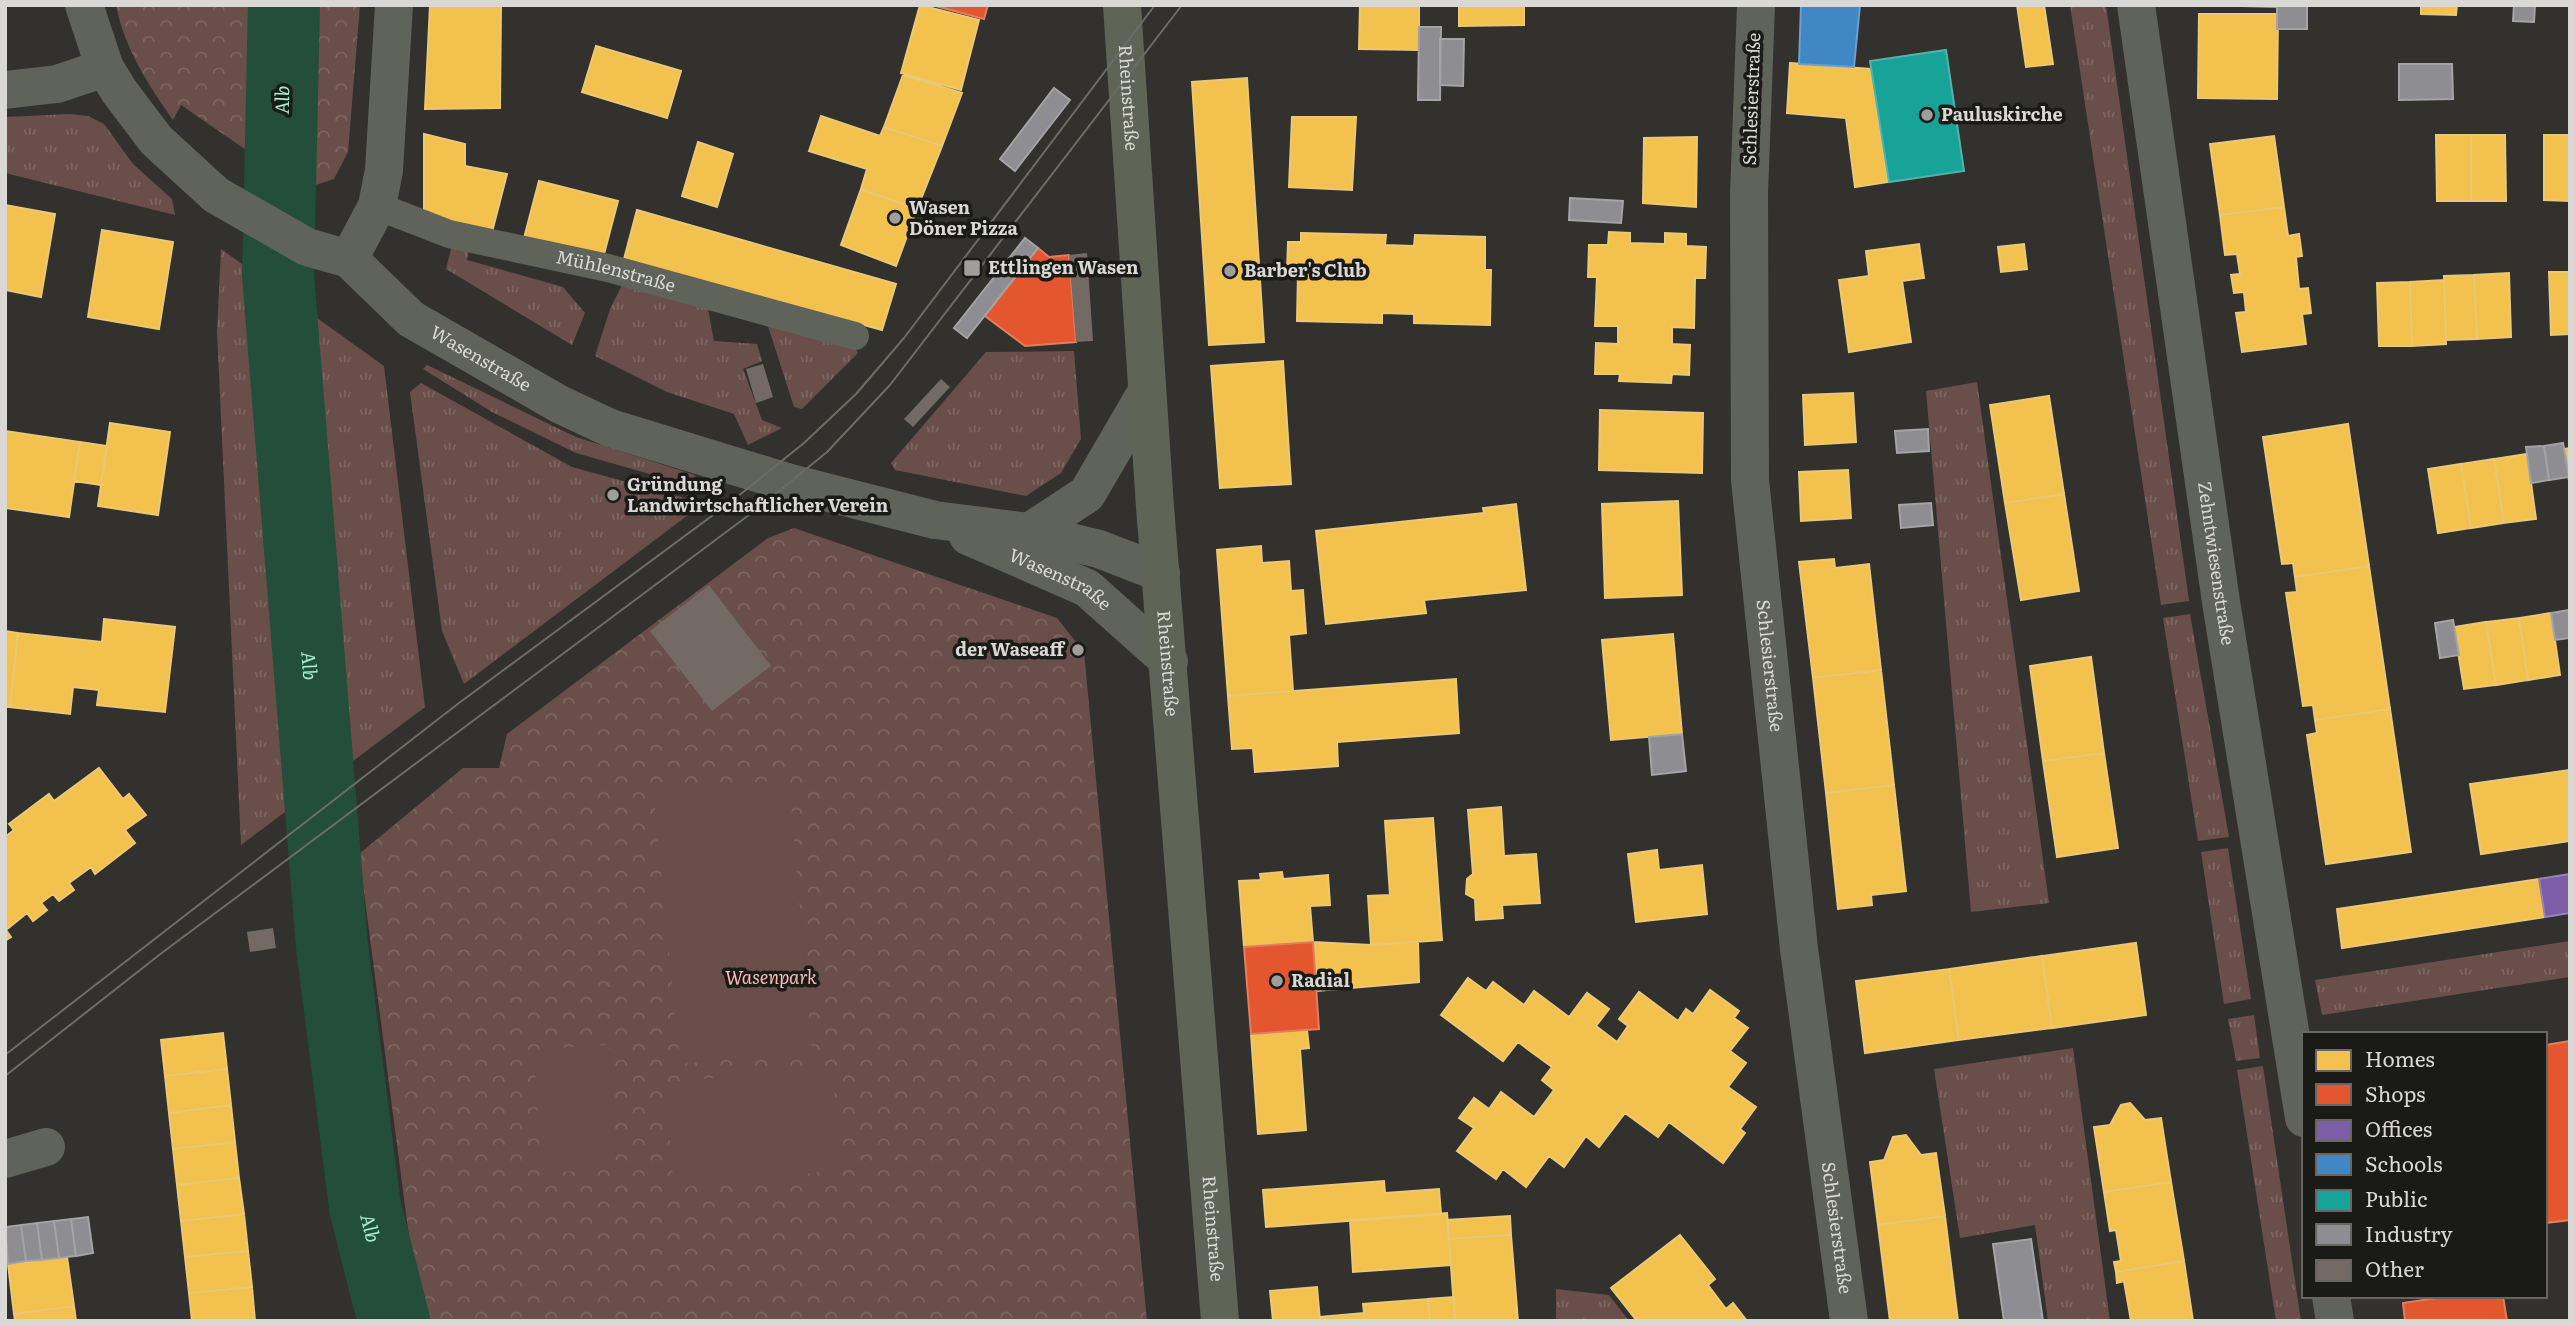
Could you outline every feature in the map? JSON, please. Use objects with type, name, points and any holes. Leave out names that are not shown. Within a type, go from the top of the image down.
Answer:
[{"type":"main road","name":"Rheinstraße","points":[[1122,5],[1160,573],[1220,1321]]},
{"type":"street","name":"Wasenstraße","points":[[84,5],[105,68],[156,140],[224,200],[307,247],[349,259],[411,319],[559,404],[610,428],[790,483],[935,520],[1029,532],[1099,549],[1160,573]]},
{"type":"street","points":[[349,259],[377,206],[384,170],[394,5]]},
{"type":"street","name":"Schlesierstraße","points":[[1756,5],[1749,194],[1750,480],[1800,948],[1849,1321]]},
{"type":"street","name":"Zehntwiesenstraße","points":[[2136,5],[2221,602],[2302,1106]]},
{"type":"street","points":[[5,90],[57,83],[105,68]]},
{"type":"street","name":"Mühlenstraße","points":[[377,206],[449,234],[608,268],[855,336]]},
{"type":"street","points":[[1029,532],[1087,494],[1147,391]]},
{"type":"street","name":"Wasenstraße","points":[[935,520],[1087,588],[1169,661]]},
{"type":"street","points":[[5,1159],[46,1147]]},
{"type":"street","points":[[2331,1298],[2335,1321]]},
{"type":"green space","points":[[116,5],[360,5],[348,152],[334,179],[303,189],[181,105],[173,120],[131,52]]},
{"type":"green space","points":[[2070,5],[2106,5],[2189,601],[2161,605]]},
{"type":"green space","points":[[70,114],[88,116],[104,124],[133,164],[172,199],[175,215],[5,173],[5,117]]},
{"type":"green space","points":[[452,245],[469,249],[467,260],[563,287],[585,313],[572,345],[446,269]]},
{"type":"green space","points":[[221,249],[384,366],[425,707],[241,845],[217,332]]},
{"type":"green space","points":[[624,281],[707,304],[714,341],[757,344],[762,361],[743,369],[762,420],[782,428],[748,445],[734,414],[667,392],[595,356],[610,309]]},
{"type":"green space","points":[[768,326],[853,345],[858,353],[802,409],[794,407]]},
{"type":"green space","points":[[1074,351],[1081,439],[1061,473],[1026,496],[895,470],[891,463],[986,352]]},
{"type":"green space","points":[[427,365],[576,437],[695,475],[692,486],[576,453],[492,412],[423,369]]},
{"type":"green space","points":[[1977,382],[2049,903],[1971,912],[1926,391]]},
{"type":"green space","points":[[421,383],[572,467],[699,502],[696,509],[464,684],[442,631],[410,392]]},
{"type":"green space","name":"Wasenpark","points":[[794,528],[1057,618],[1084,652],[1147,1321],[420,1321],[359,854],[463,768],[499,768],[507,734],[768,538]]},
{"type":"green space","points":[[2190,614],[2229,837],[2198,841],[2163,618]]},
{"type":"green space","points":[[789,780],[812,1051],[680,1064],[653,790]]},
{"type":"green space","points":[[2228,848],[2251,999],[2224,1004],[2201,852]]},
{"type":"green space","points":[[2570,941],[2570,977],[2322,1015],[2315,980]]},
{"type":"green space","points":[[2254,1015],[2260,1058],[2236,1061],[2228,1019]]},
{"type":"green space","points":[[609,1045],[616,1169],[541,1173],[534,1049]]},
{"type":"green space","points":[[2073,1048],[2110,1321],[2048,1321],[2035,1225],[1960,1238],[1934,1069]]},
{"type":"green space","points":[[832,1065],[841,1170],[674,1187],[665,1083]]},
{"type":"green space","points":[[2263,1066],[2301,1321],[2276,1321],[2237,1070]]},
{"type":"green space","points":[[1556,1289],[1609,1295],[1629,1321],[1556,1321]]},
{"type":"building: Homes","points":[[430,5],[501,5],[500,108],[425,109]]},
{"type":"building: Homes","points":[[920,5],[979,20],[961,90],[901,73]]},
{"type":"building: Homes","points":[[1360,5],[1419,5],[1419,50],[1359,49]]},
{"type":"building: Homes","points":[[1459,5],[1524,5],[1524,25],[1459,26]]},
{"type":"building: Homes","points":[[2017,5],[2044,5],[2053,64],[2026,67]]},
{"type":"building: Homes","points":[[2421,5],[2457,5],[2456,15],[2421,14]]},
{"type":"building: Homes","points":[[2199,14],[2278,14],[2277,99],[2198,98]]},
{"type":"building: Homes","points":[[596,46],[681,71],[667,118],[582,92]]},
{"type":"building: Homes","points":[[1790,63],[1871,69],[1888,182],[1855,187],[1846,118],[1787,113]]},
{"type":"building: Homes","points":[[903,75],[962,93],[942,146],[884,127]]},
{"type":"building: Homes","points":[[1247,78],[1264,342],[1209,345],[1192,82]]},
{"type":"building: Homes","points":[[821,116],[880,136],[884,127],[942,146],[917,209],[861,189],[867,169],[809,151]]},
{"type":"building: Homes","points":[[1292,117],[1356,117],[1352,190],[1289,187]]},
{"type":"building: Homes","points":[[424,134],[465,144],[465,166],[507,174],[492,232],[424,214]]},
{"type":"building: Homes","points":[[2436,135],[2471,135],[2471,201],[2437,201]]},
{"type":"building: Homes","points":[[2471,135],[2505,135],[2506,201],[2471,201]]},
{"type":"building: Homes","points":[[2544,135],[2570,135],[2570,201],[2544,200]]},
{"type":"building: Homes","points":[[2274,136],[2284,207],[2220,215],[2210,144]]},
{"type":"building: Homes","points":[[1697,137],[1696,207],[1643,203],[1644,138]]},
{"type":"building: Homes","points":[[698,142],[733,154],[717,207],[682,196]]},
{"type":"building: Homes","points":[[539,181],[618,201],[603,258],[524,238]]},
{"type":"building: Homes","points":[[861,189],[917,209],[896,266],[841,245]]},
{"type":"building: Homes","points":[[5,205],[55,214],[41,297],[5,290]]},
{"type":"building: Homes","points":[[2284,207],[2288,236],[2299,234],[2302,256],[2296,257],[2299,289],[2308,288],[2311,313],[2302,314],[2306,344],[2242,352],[2236,313],[2246,312],[2244,292],[2234,293],[2231,275],[2240,274],[2237,254],[2225,255],[2220,215]]},
{"type":"building: Homes","points":[[637,210],[896,284],[882,330],[624,259]]},
{"type":"building: Homes","points":[[102,230],[173,242],[159,329],[88,317]]},
{"type":"building: Homes","points":[[1609,232],[1630,233],[1630,243],[1665,244],[1665,233],[1686,234],[1686,246],[1706,247],[1705,278],[1695,278],[1694,328],[1672,327],[1672,344],[1690,345],[1689,375],[1672,374],[1671,383],[1619,381],[1620,374],[1595,374],[1596,343],[1618,344],[1618,326],[1595,326],[1597,277],[1588,277],[1589,245],[1608,245]]},
{"type":"building: Homes","points":[[1301,233],[1386,235],[1385,245],[1414,246],[1415,235],[1485,237],[1485,270],[1491,270],[1490,325],[1414,323],[1414,314],[1382,313],[1382,323],[1297,321],[1298,273],[1287,273],[1288,242],[1301,242]]},
{"type":"building: Homes","points":[[1919,244],[1924,278],[1902,281],[1911,342],[1849,352],[1839,280],[1869,276],[1866,251]]},
{"type":"building: Homes","points":[[2024,244],[2027,269],[2001,272],[1998,247]]},
{"type":"building: Homes","points":[[2549,272],[2570,272],[2570,334],[2551,335]]},
{"type":"building: Homes","points":[[2509,273],[2511,337],[2477,339],[2474,275]]},
{"type":"building: Homes","points":[[2474,275],[2477,339],[2446,340],[2444,276]]},
{"type":"building: Homes","points":[[2444,280],[2446,344],[2412,346],[2410,282]]},
{"type":"building: Homes","points":[[2410,282],[2412,346],[2379,346],[2377,283]]},
{"type":"building: Homes","points":[[1283,361],[1291,484],[1220,488],[1211,366]]},
{"type":"building: Homes","points":[[1853,393],[1856,442],[1805,445],[1803,395]]},
{"type":"building: Homes","points":[[2049,396],[2064,494],[2005,503],[1990,405]]},
{"type":"building: Homes","points":[[1600,410],[1703,413],[1702,473],[1599,470]]},
{"type":"building: Homes","points":[[110,423],[170,432],[158,515],[98,506]]},
{"type":"building: Homes","points":[[2348,424],[2369,566],[2295,577],[2293,563],[2282,564],[2263,437]]},
{"type":"building: Homes","points":[[5,431],[80,442],[69,517],[5,508]]},
{"type":"building: Homes","points":[[80,442],[107,446],[101,485],[74,481]]},
{"type":"building: Homes","points":[[2570,448],[2570,487],[2564,449]]},
{"type":"building: Homes","points":[[2527,454],[2536,519],[2504,523],[2494,459]]},
{"type":"building: Homes","points":[[2494,459],[2504,523],[2471,528],[2461,464]]},
{"type":"building: Homes","points":[[2461,464],[2471,528],[2438,533],[2428,469]]},
{"type":"building: Homes","points":[[1848,470],[1851,518],[1801,521],[1799,472]]},
{"type":"building: Homes","points":[[2064,494],[2079,591],[2021,600],[2005,503]]},
{"type":"building: Homes","points":[[1678,501],[1682,595],[1605,598],[1602,504]]},
{"type":"building: Homes","points":[[1516,504],[1526,590],[1424,600],[1426,613],[1326,624],[1316,531],[1484,513],[1483,508]]},
{"type":"building: Homes","points":[[1261,546],[1262,563],[1289,561],[1291,591],[1303,590],[1306,633],[1289,635],[1293,691],[1228,696],[1217,550]]},
{"type":"building: Homes","points":[[1834,559],[1835,568],[1869,564],[1881,670],[1813,678],[1799,562]]},
{"type":"building: Homes","points":[[2369,566],[2390,709],[2315,720],[2313,705],[2303,706],[2286,593],[2297,592],[2295,577]]},
{"type":"building: Homes","points":[[2551,613],[2560,675],[2528,680],[2519,618]]},
{"type":"building: Homes","points":[[2519,618],[2528,680],[2496,685],[2486,622]]},
{"type":"building: Homes","points":[[104,619],[175,627],[165,712],[97,705],[99,690],[73,687],[70,714],[10,707],[18,633],[102,642]]},
{"type":"building: Homes","points":[[2486,622],[2496,685],[2464,689],[2454,627]]},
{"type":"building: Homes","points":[[5,631],[18,633],[10,707],[5,707]]},
{"type":"building: Homes","points":[[1673,634],[1682,734],[1611,740],[1602,640]]},
{"type":"building: Homes","points":[[2091,657],[2104,753],[2043,761],[2030,666]]},
{"type":"building: Homes","points":[[1881,670],[1894,785],[1826,793],[1813,678]]},
{"type":"building: Homes","points":[[1456,679],[1459,733],[1337,742],[1338,766],[1255,772],[1253,748],[1232,749],[1228,696]]},
{"type":"building: Homes","points":[[2390,709],[2411,852],[2326,864],[2307,735],[2317,733],[2315,720]]},
{"type":"building: Homes","points":[[2104,753],[2118,848],[2057,857],[2043,761]]},
{"type":"building: Homes","points":[[99,768],[123,799],[129,794],[146,815],[125,830],[135,843],[95,874],[91,867],[69,883],[74,890],[59,901],[53,894],[41,903],[47,910],[33,921],[27,913],[6,930],[11,937],[5,941],[5,837],[14,830],[9,824],[49,794],[54,801]]},
{"type":"building: Homes","points":[[2570,770],[2570,841],[2481,854],[2470,784]]},
{"type":"building: Homes","points":[[1894,785],[1906,891],[1871,895],[1872,905],[1838,909],[1826,793]]},
{"type":"building: Homes","points":[[1501,807],[1504,856],[1536,854],[1540,903],[1502,905],[1503,918],[1476,920],[1475,899],[1466,894],[1467,879],[1473,874],[1468,810]]},
{"type":"building: Homes","points":[[1433,818],[1442,940],[1371,945],[1368,896],[1390,895],[1385,821]]},
{"type":"building: Homes","points":[[1657,850],[1659,870],[1702,865],[1707,914],[1636,922],[1628,854]]},
{"type":"building: Homes","points":[[1282,872],[1283,879],[1328,875],[1330,905],[1310,906],[1313,942],[1244,947],[1239,881],[1261,880],[1260,874]]},
{"type":"building: Homes","points":[[2540,879],[2545,917],[2342,948],[2337,909]]},
{"type":"building: Homes","points":[[1313,942],[1371,945],[1418,942],[1419,982],[1317,991]]},
{"type":"building: Homes","points":[[2136,943],[2146,1015],[2052,1028],[2042,956]]},
{"type":"building: Homes","points":[[2042,956],[2052,1028],[1959,1040],[1949,969]]},
{"type":"building: Homes","points":[[1949,969],[1959,1040],[1865,1053],[1856,981]]},
{"type":"building: Homes","points":[[1468,978],[1486,991],[1493,982],[1524,1005],[1534,991],[1569,1017],[1587,993],[1609,1009],[1596,1026],[1617,1042],[1628,1026],[1619,1019],[1639,992],[1678,1021],[1686,1009],[1693,1014],[1710,990],[1739,1011],[1734,1018],[1748,1028],[1730,1051],[1746,1063],[1728,1087],[1756,1107],[1740,1129],[1745,1133],[1723,1163],[1669,1122],[1658,1137],[1625,1113],[1599,1147],[1586,1136],[1564,1167],[1549,1156],[1526,1187],[1503,1169],[1496,1179],[1457,1151],[1474,1128],[1459,1118],[1474,1098],[1489,1109],[1501,1092],[1534,1117],[1554,1090],[1542,1080],[1552,1067],[1518,1042],[1503,1061],[1441,1015]]},
{"type":"building: Homes","points":[[1307,1030],[1309,1048],[1300,1049],[1306,1130],[1258,1134],[1251,1034]]},
{"type":"building: Homes","points":[[223,1033],[227,1069],[165,1076],[161,1040]]},
{"type":"building: Homes","points":[[227,1069],[231,1105],[169,1113],[165,1076]]},
{"type":"building: Homes","points":[[2130,1103],[2145,1120],[2161,1118],[2171,1182],[2104,1192],[2094,1127],[2110,1125],[2121,1105]]},
{"type":"building: Homes","points":[[231,1105],[235,1142],[173,1149],[169,1113]]},
{"type":"building: Homes","points":[[1906,1135],[1921,1155],[1936,1153],[1945,1216],[1878,1225],[1870,1162],[1884,1160],[1893,1137]]},
{"type":"building: Homes","points":[[235,1142],[239,1178],[177,1185],[173,1149]]},
{"type":"building: Homes","points":[[239,1178],[244,1214],[181,1221],[177,1185]]},
{"type":"building: Homes","points":[[1384,1181],[1385,1193],[1439,1189],[1441,1214],[1266,1227],[1263,1190]]},
{"type":"building: Homes","points":[[2171,1182],[2184,1261],[2116,1272],[2114,1262],[2121,1261],[2116,1230],[2110,1231],[2104,1192]]},
{"type":"building: Homes","points":[[1447,1213],[1451,1265],[1353,1272],[1350,1220]]},
{"type":"building: Homes","points":[[244,1214],[248,1251],[185,1257],[181,1221]]},
{"type":"building: Homes","points":[[1510,1216],[1511,1235],[1449,1239],[1447,1220]]},
{"type":"building: Homes","points":[[1945,1216],[1958,1321],[1890,1321],[1878,1225]]},
{"type":"building: Homes","points":[[1511,1235],[1518,1321],[1455,1321],[1449,1239]]},
{"type":"building: Homes","points":[[1680,1235],[1715,1279],[1708,1285],[1726,1309],[1733,1303],[1747,1321],[1637,1321],[1611,1288]]},
{"type":"building: Homes","points":[[248,1251],[252,1287],[189,1293],[185,1257]]},
{"type":"building: Homes","points":[[67,1257],[74,1306],[14,1314],[8,1264]]},
{"type":"building: Homes","points":[[2184,1261],[2193,1321],[2131,1321],[2124,1281],[2117,1283],[2116,1272]]},
{"type":"building: Homes","points":[[252,1287],[255,1321],[192,1321],[189,1293]]},
{"type":"building: Homes","points":[[1317,1287],[1320,1321],[1273,1321],[1270,1291]]},
{"type":"building: Homes","points":[[1454,1297],[1455,1321],[1430,1321],[1428,1299]]},
{"type":"building: Homes","points":[[1428,1299],[1430,1321],[1365,1321],[1363,1304]]},
{"type":"building: Homes","points":[[74,1306],[76,1321],[15,1321],[14,1314]]},
{"type":"building: Homes","points":[[1364,1313],[1365,1321],[1320,1321],[1320,1317]]},
{"type":"building: Shops","points":[[932,5],[988,5],[984,19]]},
{"type":"building: Shops","points":[[1038,248],[1049,257],[1069,255],[1076,342],[1025,346],[985,316]]},
{"type":"building: Shops","points":[[1313,942],[1319,1029],[1251,1034],[1244,947]]},
{"type":"building: Shops","points":[[2570,1041],[2570,1220],[2547,1223],[2547,1045]]},
{"type":"building: Shops","points":[[2436,1298],[2503,1298],[2507,1321],[2405,1321],[2403,1303]]},
{"type":"building: Offices","points":[[2570,874],[2570,913],[2545,917],[2539,879]]},
{"type":"building: Schools","points":[[1801,5],[1860,5],[1854,67],[1799,64]]},
{"type":"building: Public","points":[[1946,50],[1964,171],[1889,182],[1870,61]]},
{"type":"building: Industry","points":[[2277,5],[2277,7],[2242,6]]},
{"type":"building: Industry","points":[[2277,5],[2307,5],[2307,29],[2277,29]]},
{"type":"building: Industry","points":[[2514,5],[2535,5],[2534,22],[2513,21]]},
{"type":"building: Industry","points":[[1419,27],[1441,27],[1440,100],[1418,100]]},
{"type":"building: Industry","points":[[1440,39],[1464,39],[1463,86],[1440,85]]},
{"type":"building: Industry","points":[[2399,64],[2452,64],[2453,99],[2399,100]]},
{"type":"building: Industry","points":[[1054,88],[1070,100],[1015,171],[1000,159]]},
{"type":"building: Industry","points":[[1570,198],[1623,201],[1621,223],[1569,220]]},
{"type":"building: Industry","points":[[1025,238],[1038,248],[967,338],[954,328]]},
{"type":"building: Industry","points":[[1928,429],[1929,451],[1897,453],[1895,431]]},
{"type":"building: Industry","points":[[2563,443],[2569,477],[2549,480],[2544,446]]},
{"type":"building: Industry","points":[[2544,446],[2549,480],[2531,483],[2526,447]]},
{"type":"building: Industry","points":[[1931,503],[1933,525],[1901,528],[1899,505]]},
{"type":"building: Industry","points":[[2569,610],[2570,638],[2555,640],[2551,613]]},
{"type":"building: Industry","points":[[2453,620],[2459,655],[2440,658],[2435,623]]},
{"type":"building: Industry","points":[[1682,734],[1686,771],[1652,775],[1649,737]]},
{"type":"building: Industry","points":[[88,1217],[93,1253],[76,1256],[71,1219]]},
{"type":"building: Industry","points":[[71,1219],[76,1256],[59,1258],[54,1221]]},
{"type":"building: Industry","points":[[54,1221],[59,1258],[42,1260],[37,1223]]},
{"type":"building: Industry","points":[[37,1223],[42,1260],[26,1261],[21,1225]]},
{"type":"building: Industry","points":[[21,1225],[26,1261],[8,1264],[5,1227]]},
{"type":"building: Industry","points":[[2031,1239],[2043,1321],[2004,1321],[1993,1244]]},
{"type":"building: Other","points":[[1087,253],[1093,341],[1076,342],[1069,255]]},
{"type":"building: Other","points":[[763,364],[773,397],[756,403],[746,369]]},
{"type":"building: Other","points":[[941,379],[950,387],[913,427],[904,419]]},
{"type":"building: Other","points":[[709,585],[771,666],[712,711],[650,631]]},
{"type":"building: Other","points":[[273,928],[276,948],[250,952],[247,932]]},
{"type":"waterway","name":"Alb","points":[[284,5],[278,275],[332,946],[365,1207],[394,1321]]},
{"type":"tram line","points":[[5,1055],[459,703],[732,501],[804,443],[856,394],[904,338],[1155,5]]},
{"type":"tram line","points":[[5,1076],[163,952],[757,509],[827,452],[890,385],[1182,5]]},
{"type":"place","name":"Pauluskirche","points":[[1927,115]]},
{"type":"place","name":"Wasen Döner Pizza","points":[[895,218]]},
{"type":"place","name":"Ettlingen Wasen","points":[[972,268]]},
{"type":"place","name":"Barber's Club","points":[[1230,271]]},
{"type":"place","name":"Gründung Landwirtschaftlicher Verein","points":[[613,495]]},
{"type":"place","name":"der Waseaff","points":[[1078,650]]},
{"type":"place","name":"Radial","points":[[1277,981]]}]
